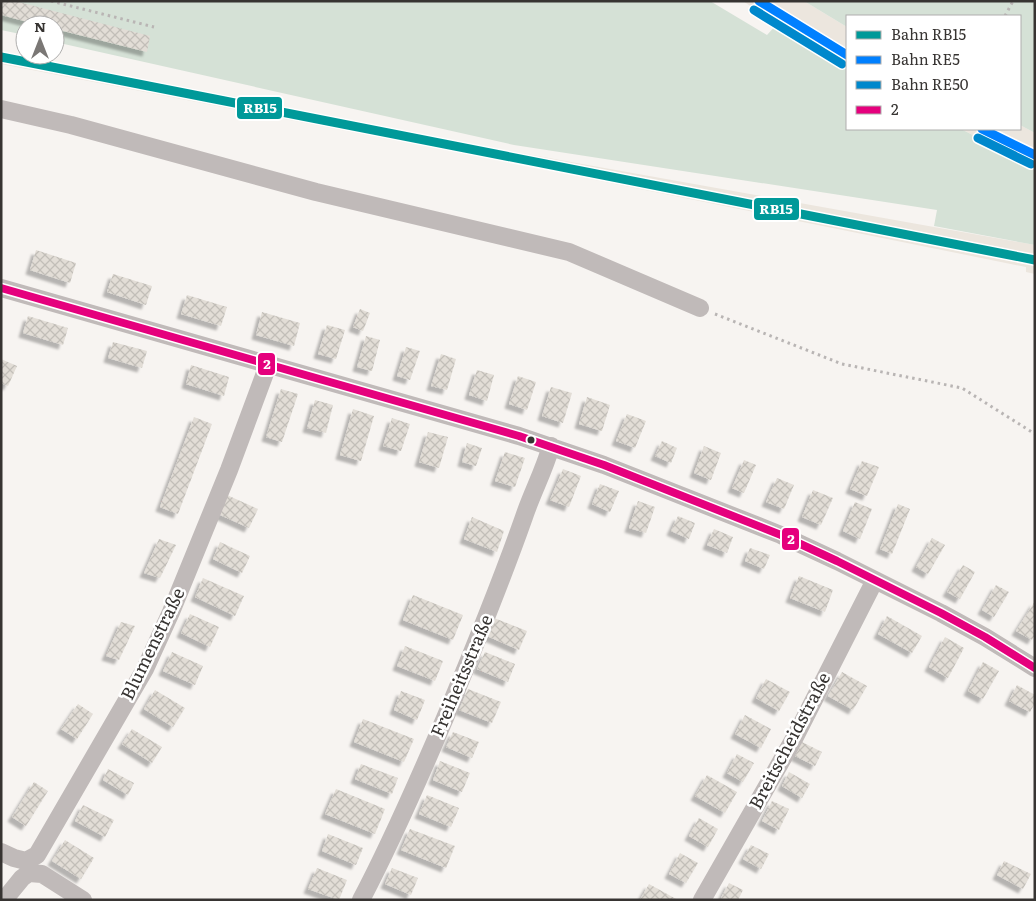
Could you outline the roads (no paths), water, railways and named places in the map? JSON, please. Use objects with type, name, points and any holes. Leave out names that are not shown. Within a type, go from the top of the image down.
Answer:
[{"type":"street","points":[[1,109],[71,125],[316,192],[569,252],[700,308]]},
{"type":"street","points":[[2,290],[550,446],[690,498],[781,535],[876,580],[985,637],[1035,668]]},
{"type":"street","name":"Blumenstraße","points":[[4,900],[22,878],[145,670],[171,612],[229,470],[268,365]]},
{"type":"street","name":"Freiheitsstraße","points":[[360,900],[418,781],[488,615],[529,501],[547,460],[550,446]]},
{"type":"street","name":"Breitscheidstraße","points":[[702,900],[795,737],[876,580]]},
{"type":"street","points":[[1,852],[42,874],[82,900]]},
{"type":"rail line","name":"RE5","points":[[759,1],[846,54]]},
{"type":"rail line","name":"RE50","points":[[754,10],[842,64]]},
{"type":"rail line","name":"RB15","points":[[1,57],[1035,260]]},
{"type":"rail line","name":"RE5","points":[[984,130],[1035,155]]},
{"type":"rail line","name":"RE50","points":[[978,138],[1031,164]]}]
